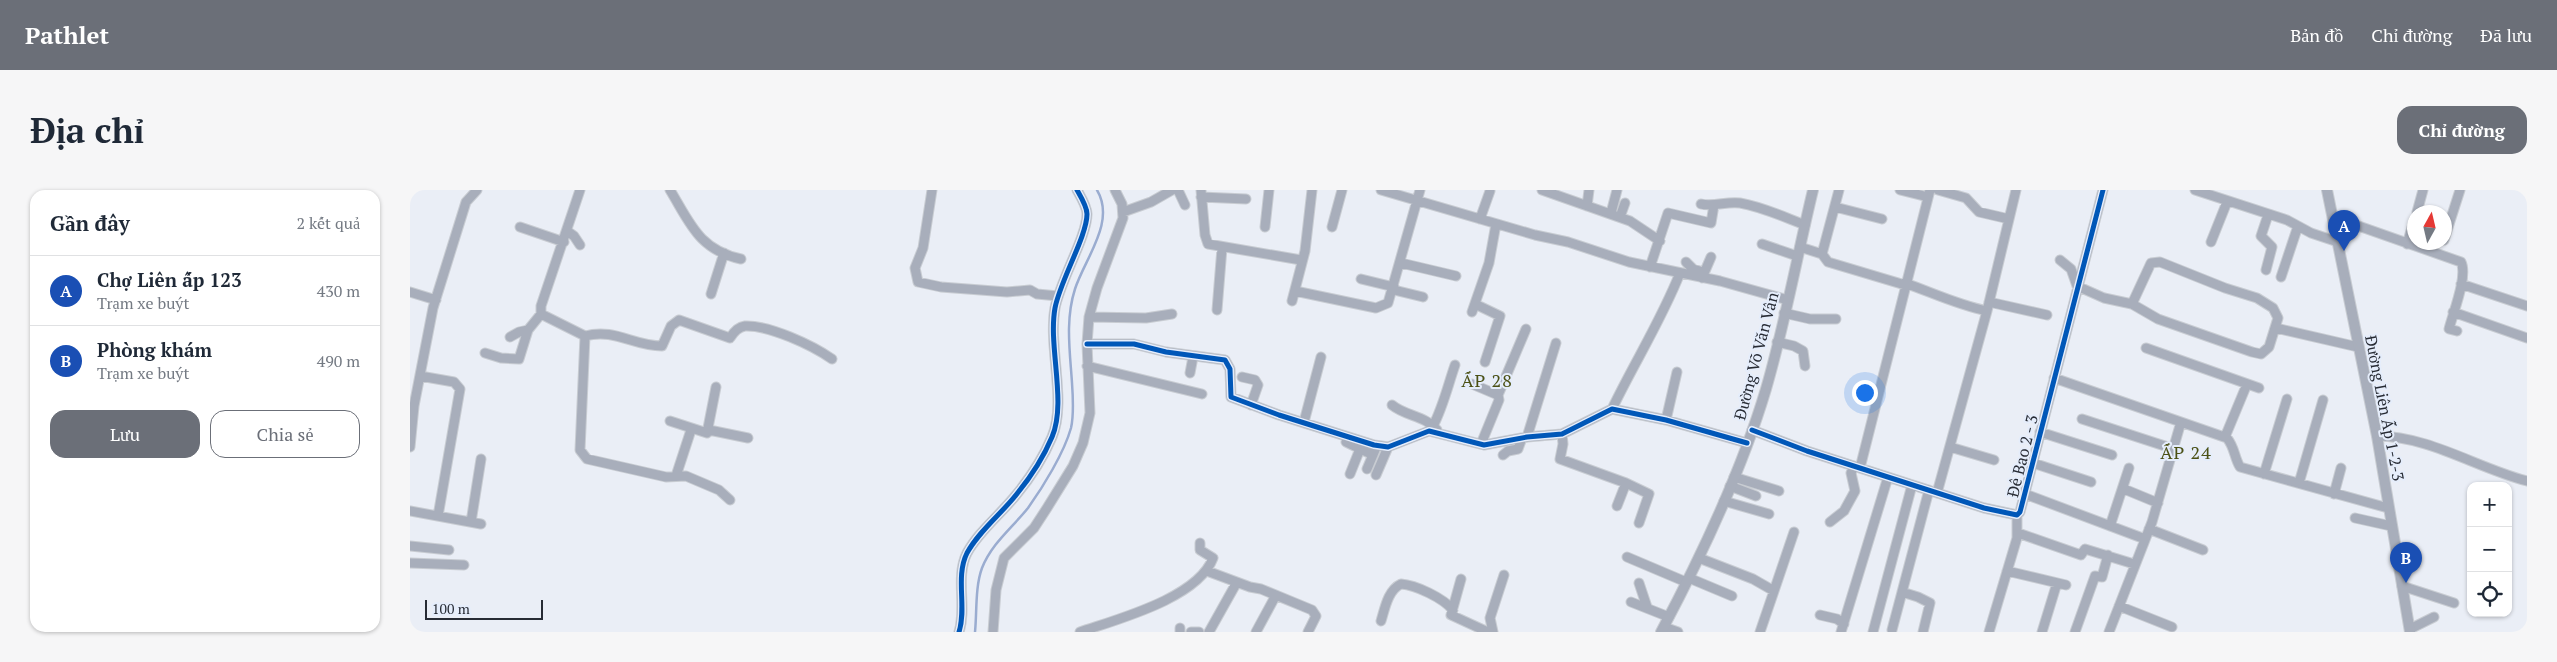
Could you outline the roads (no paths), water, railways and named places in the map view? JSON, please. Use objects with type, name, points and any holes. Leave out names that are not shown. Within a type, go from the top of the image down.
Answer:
[{"type":"street","points":[[410,448],[412,406],[436,300],[466,202],[477,190]]},
{"type":"street","points":[[485,353],[519,359],[528,330],[540,314],[541,306],[580,190]]},
{"type":"street","points":[[670,190],[691,228],[702,240],[724,253],[741,259]]},
{"type":"street","points":[[932,190],[924,248],[915,268],[918,282],[941,288],[1007,292],[1030,290],[1037,294],[1058,296]]},
{"type":"street","points":[[959,632],[963,614],[962,585],[966,554],[1017,494],[1053,436],[1057,417],[1053,324],[1058,296],[1085,225],[1087,213],[1077,190]]},
{"type":"street","points":[[993,632],[996,590],[1004,558],[1034,528],[1048,508],[1073,466],[1083,442],[1090,413],[1087,344],[1090,317],[1097,288],[1124,218],[1122,204],[1115,190]]},
{"type":"street","points":[[1123,212],[1151,202],[1172,190]]},
{"type":"street","points":[[1178,190],[1185,205]]},
{"type":"street","points":[[1264,227],[1268,190]]},
{"type":"street","points":[[1292,301],[1305,250],[1312,190]]},
{"type":"street","points":[[1332,227],[1342,190]]},
{"type":"street","points":[[1381,190],[1650,267],[1680,274],[1702,275],[1788,300]]},
{"type":"street","points":[[1296,291],[1376,308],[1388,303],[1394,288],[1420,190]]},
{"type":"street","points":[[1542,190],[1630,221],[1660,241]]},
{"type":"street","points":[[1587,206],[1589,190]]},
{"type":"street","points":[[1615,215],[1617,190]]},
{"type":"street","name":"Đường Võ Văn Vân","points":[[1663,629],[1699,558],[1752,430],[1766,389],[1813,190]]},
{"type":"street","points":[[1822,254],[1839,190]]},
{"type":"street","points":[[1830,522],[1844,511],[1855,491],[1851,473],[1857,467],[1929,194],[1900,190]]},
{"type":"street","points":[[1938,190],[1966,198],[1979,212],[2009,219]]},
{"type":"street","points":[[1892,630],[1933,491],[1950,447],[1988,307],[2016,190]]},
{"type":"street","name":"Đê Bao 2 - 3","points":[[1752,430],[1807,451],[1912,485],[2017,515],[2020,512],[2025,494],[2103,190]]},
{"type":"street","points":[[2195,190],[2287,220],[2338,242]]},
{"type":"street","name":"Đường Liên Ấp 1-2-3","points":[[2327,190],[2377,436],[2410,631]]},
{"type":"street","points":[[2419,205],[2423,190]]},
{"type":"street","points":[[2452,216],[2460,190]]},
{"type":"street","points":[[1480,219],[1490,191]]},
{"type":"street","points":[[1246,199],[1201,194],[1205,235],[1208,244],[1222,248],[1301,260]]},
{"type":"street","points":[[2212,242],[2227,202]]},
{"type":"street","points":[[1615,215],[1625,203]]},
{"type":"street","points":[[1701,204],[1739,203],[1805,225]]},
{"type":"street","points":[[1650,267],[1668,214],[1710,223],[1714,205]]},
{"type":"street","points":[[1835,207],[1882,218]]},
{"type":"street","points":[[2266,270],[2272,247],[2261,236],[2268,215]]},
{"type":"street","points":[[2333,218],[2407,244]]},
{"type":"street","points":[[1485,362],[1500,316],[1474,308],[1490,262],[1496,224]]},
{"type":"street","points":[[2282,277],[2298,226]]},
{"type":"street","points":[[520,227],[564,242]]},
{"type":"street","points":[[567,231],[574,236],[580,245]]},
{"type":"street","points":[[1762,244],[1798,252],[1822,254],[1828,262],[1947,297],[1952,302],[2047,315]]},
{"type":"street","points":[[1217,310],[1222,248]]},
{"type":"street","points":[[2427,250],[2461,262],[2464,267],[2449,329],[2457,332]]},
{"type":"street","points":[[2440,254],[2441,250]]},
{"type":"street","points":[[711,294],[724,253]]},
{"type":"street","points":[[1702,275],[1711,257]]},
{"type":"street","points":[[2060,260],[2071,269],[2077,286],[2104,298],[2132,304],[2158,319],[2261,354],[2268,346],[2278,318],[2273,308],[2257,298],[2225,288],[2160,262],[2151,264],[2132,304]]},
{"type":"street","points":[[1686,262],[1702,275]]},
{"type":"street","points":[[1401,263],[1456,276]]},
{"type":"street","points":[[1392,405],[1436,429],[1480,444],[1524,437],[1562,434],[1612,409],[1638,356],[1657,324],[1680,274]]},
{"type":"street","points":[[1361,279],[1423,297]]},
{"type":"street","points":[[2461,284],[2527,306]]},
{"type":"street","points":[[410,292],[436,300]]},
{"type":"street","points":[[2453,312],[2527,338]]},
{"type":"street","points":[[1784,313],[1810,319],[1836,319]]},
{"type":"street","points":[[540,314],[585,336],[610,333],[651,346],[662,346],[672,326],[679,320],[730,338],[735,330],[743,326],[765,330],[807,345],[832,359]]},
{"type":"street","points":[[1090,317],[1146,318],[1172,314]]},
{"type":"street","points":[[2276,328],[2358,347]]},
{"type":"street","points":[[1480,444],[1526,329]]},
{"type":"street","points":[[510,337],[528,330]]},
{"type":"street","points":[[585,336],[580,450],[582,456],[596,462],[666,477],[686,476],[719,490],[730,500]]},
{"type":"street","points":[[1777,342],[1794,346],[1803,351],[1805,366]]},
{"type":"street","points":[[1504,455],[1508,451],[1518,449],[1524,437],[1556,343]]},
{"type":"street","points":[[1087,344],[1134,344],[1192,357],[1227,362],[1231,397],[1251,406],[1377,445],[1388,447],[1436,429]]},
{"type":"street","points":[[2146,348],[2259,388]]},
{"type":"street","points":[[1304,422],[1321,356]]},
{"type":"street","points":[[1190,373],[1192,357]]},
{"type":"street","points":[[1436,429],[1446,389],[1455,365]]},
{"type":"street","points":[[1088,366],[1202,394]]},
{"type":"street","points":[[1666,420],[1677,372]]},
{"type":"street","points":[[420,376],[454,382],[460,389],[438,516]]},
{"type":"street","points":[[1242,377],[1255,380],[1258,385],[1251,406]]},
{"type":"street","points":[[2054,378],[2225,437],[2234,447],[2236,460],[2240,467],[2388,508]]},
{"type":"street","points":[[1472,384],[1498,395]]},
{"type":"street","points":[[2225,437],[2246,384]]},
{"type":"street","points":[[670,421],[685,425],[691,430],[707,434],[716,387]]},
{"type":"street","points":[[2264,474],[2287,399]]},
{"type":"street","points":[[2299,483],[2323,400]]},
{"type":"street","points":[[1612,409],[1666,420],[1747,443]]},
{"type":"street","points":[[2082,419],[2174,449]]},
{"type":"street","points":[[2111,631],[2134,564],[2146,539],[2181,422]]},
{"type":"street","points":[[676,476],[691,430]]},
{"type":"street","points":[[709,430],[748,438]]},
{"type":"street","points":[[2040,432],[2112,455]]},
{"type":"street","points":[[1562,434],[1563,444],[1560,459],[1626,483],[1649,494],[1639,523]]},
{"type":"street","points":[[2377,436],[2394,436],[2433,447],[2527,481]]},
{"type":"street","points":[[1346,442],[1373,455]]},
{"type":"street","points":[[1367,469],[1377,445]]},
{"type":"street","points":[[1376,474],[1388,447]]},
{"type":"street","points":[[1950,447],[1994,460]]},
{"type":"street","points":[[1350,474],[1360,449]]},
{"type":"street","points":[[470,522],[481,458]]},
{"type":"street","points":[[2033,463],[2091,482]]},
{"type":"street","points":[[2110,526],[2124,489],[2129,468]]},
{"type":"street","points":[[2334,494],[2341,468]]},
{"type":"street","points":[[1843,628],[1888,477]]},
{"type":"street","points":[[1732,482],[1779,491]]},
{"type":"street","points":[[1732,482],[1756,496]]},
{"type":"street","points":[[1617,506],[1626,483]]},
{"type":"street","points":[[1873,632],[1912,485]]},
{"type":"street","points":[[2124,489],[2158,503]]},
{"type":"street","points":[[2025,494],[2146,539]]},
{"type":"street","points":[[1724,501],[1769,514]]},
{"type":"street","points":[[410,511],[481,524]]},
{"type":"street","points":[[1989,632],[2018,533],[2017,515]]},
{"type":"street","points":[[2355,518],[2391,526]]},
{"type":"street","points":[[2149,529],[2203,550]]},
{"type":"street","points":[[1760,632],[1794,532]]},
{"type":"street","points":[[2018,533],[2081,555],[2085,549],[2134,564]]},
{"type":"street","points":[[1080,632],[1131,615],[1187,589],[1199,580],[1207,571],[1213,558],[1200,550],[1200,542]]},
{"type":"street","points":[[410,546],[448,550]]},
{"type":"street","points":[[2075,632],[2092,582],[2095,576],[2102,576],[2108,555]]},
{"type":"street","points":[[1627,557],[1732,596]]},
{"type":"street","points":[[1699,558],[1753,579],[1774,591]]},
{"type":"street","points":[[410,563],[464,565]]},
{"type":"street","points":[[1207,571],[1276,595],[1312,610],[1316,616],[1310,632]]},
{"type":"street","points":[[2007,571],[2062,584],[2042,632]]},
{"type":"street","points":[[1493,632],[1490,618],[1504,575]]},
{"type":"street","points":[[1461,579],[1451,615],[1488,632]]},
{"type":"street","points":[[1210,632],[1236,582]]},
{"type":"street","points":[[1381,621],[1394,587],[1401,584],[1408,585],[1442,606],[1453,610]]},
{"type":"street","points":[[1639,584],[1647,607]]},
{"type":"street","points":[[2402,586],[2454,603]]},
{"type":"street","points":[[1902,592],[1930,603],[1923,632]]},
{"type":"street","points":[[1256,632],[1276,595]]},
{"type":"street","points":[[1631,602],[1669,617]]},
{"type":"street","points":[[2119,606],[2172,627]]},
{"type":"street","points":[[1820,615],[1837,619],[1843,628]]},
{"type":"street","points":[[2410,631],[2434,617]]},
{"type":"street","points":[[1663,629],[1678,632]]},
{"type":"street","points":[[1191,632],[1199,632]]},
{"type":"waterway","points":[[975,632],[978,583],[986,559],[997,543],[1028,508],[1040,490],[1058,459],[1071,428],[1073,406],[1069,336],[1070,312],[1075,289],[1101,227],[1103,215],[1102,202],[1097,190]]},
{"type":"place","name":"Chợ Liên ấp 123","points":[[2344,251]]},
{"type":"place","name":"Phòng khám","points":[[2406,583]]},
{"type":"district","name":"ẤP 28","points":[[1487,381]]},
{"type":"district","name":"ẤP 24","points":[[2186,453]]}]
